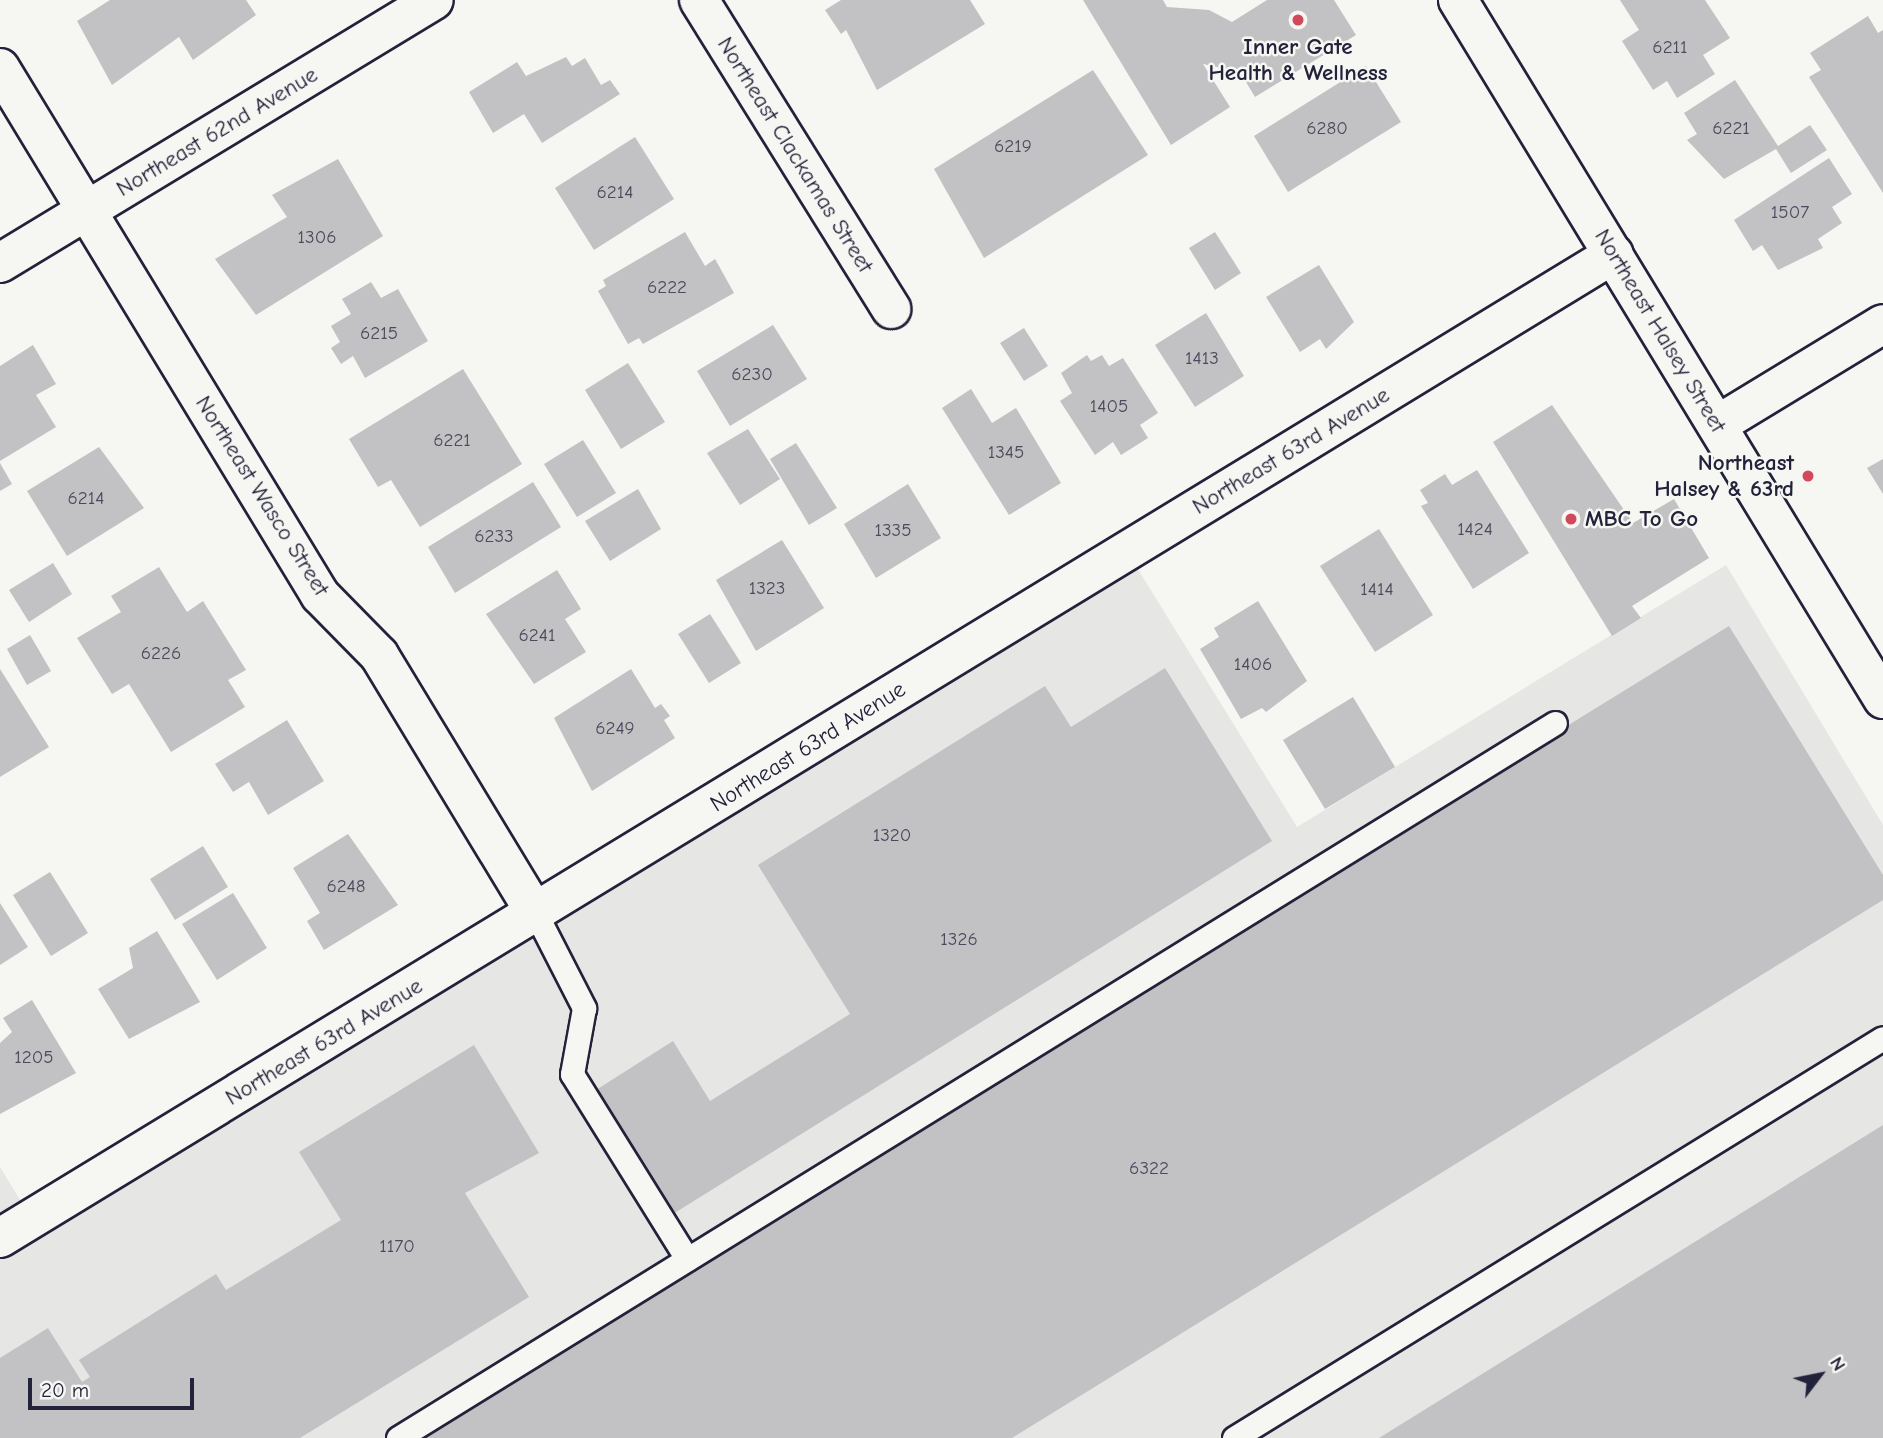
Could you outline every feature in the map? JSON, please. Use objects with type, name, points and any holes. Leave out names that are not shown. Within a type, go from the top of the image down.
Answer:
[{"type":"street","name":"Northeast 62nd Avenue","points":[[0,264],[434,0]]},
{"type":"street","name":"Northeast Clackamas Street","points":[[699,0],[891,309]]},
{"type":"street","name":"Northeast Halsey Street","points":[[1458,0],[1883,699]]},
{"type":"street","name":"Northeast Wasco Street","points":[[0,68],[320,595],[379,655],[536,914]]},
{"type":"street","name":"Northeast 63rd Avenue","points":[[0,1238],[536,914],[1614,254]]},
{"type":"street","points":[[1717,425],[1883,324]]},
{"type":"lane","points":[[398,1438],[1555,723]]},
{"type":"lane","points":[[536,914],[584,1008],[572,1074],[687,1259]]},
{"type":"lane","points":[[1234,1438],[1883,1038]]},
{"type":"shaded area","points":[[1123,545],[1297,827],[1726,565],[1883,825],[1883,1438],[0,1438],[0,1167],[30,1216]]},
{"type":"building","points":[[110,0],[246,0],[256,15],[193,60],[179,37],[112,85],[77,21]]},
{"type":"building","points":[[841,0],[970,0],[985,24],[877,90],[846,30],[841,34],[825,10]]},
{"type":"building","points":[[1083,0],[1163,0],[1167,7],[1209,10],[1232,22],[1267,0],[1334,0],[1356,35],[1255,97],[1240,72],[1203,64],[1230,107],[1171,145]]},
{"type":"building","points":[[1620,0],[1705,0],[1730,38],[1703,55],[1715,74],[1677,98],[1667,81],[1653,90],[1622,41],[1639,30]]},
{"type":"building","points":[[1868,16],[1878,33],[1883,30],[1883,193],[1809,77],[1821,70],[1810,53]]},
{"type":"building","points":[[566,57],[572,66],[585,58],[601,85],[610,80],[620,94],[542,143],[524,114],[493,133],[469,92],[517,62],[526,76]]},
{"type":"building","points":[[1366,66],[1401,122],[1288,192],[1254,136]]},
{"type":"building","points":[[1093,70],[1148,155],[984,258],[934,169]]},
{"type":"building","points":[[1735,80],[1778,146],[1810,125],[1827,150],[1791,173],[1776,149],[1724,179],[1687,140],[1697,134],[1684,113]]},
{"type":"building","points":[[635,137],[674,199],[594,250],[555,188]]},
{"type":"building","points":[[1829,158],[1852,194],[1832,207],[1842,223],[1818,239],[1823,248],[1778,270],[1762,245],[1753,251],[1734,220]]},
{"type":"building","points":[[338,159],[383,236],[256,315],[215,259],[287,217],[272,195]]},
{"type":"building","points":[[685,232],[705,266],[715,259],[734,293],[643,344],[639,338],[628,344],[598,291],[606,286],[603,280]]},
{"type":"building","points":[[1215,232],[1241,273],[1215,290],[1189,248]]},
{"type":"building","points":[[1319,265],[1354,322],[1326,349],[1320,339],[1300,352],[1266,297]]},
{"type":"building","points":[[371,282],[381,298],[398,289],[428,341],[365,378],[353,356],[341,364],[331,348],[340,342],[331,326],[351,314],[342,299]]},
{"type":"building","points":[[1206,313],[1244,376],[1195,407],[1155,345]]},
{"type":"building","points":[[773,325],[807,379],[730,426],[697,371]]},
{"type":"building","points":[[1024,328],[1048,366],[1024,381],[1000,343]]},
{"type":"building","points":[[33,345],[56,384],[36,395],[56,427],[0,461],[0,366]]},
{"type":"building","points":[[1087,355],[1091,361],[1102,355],[1109,366],[1123,358],[1158,413],[1140,425],[1148,438],[1121,455],[1113,442],[1095,455],[1060,401],[1072,393],[1061,373]]},
{"type":"building","points":[[628,363],[665,422],[621,449],[585,390]]},
{"type":"building","points":[[463,369],[522,464],[420,527],[391,480],[378,487],[349,439]]},
{"type":"building","points":[[971,389],[992,423],[1016,408],[1061,483],[1009,515],[942,408]]},
{"type":"building","points":[[1552,405],[1633,523],[1674,499],[1709,558],[1632,606],[1641,618],[1612,636],[1493,442]]},
{"type":"building","points":[[748,429],[780,479],[740,505],[707,453]]},
{"type":"building","points":[[583,440],[616,493],[577,517],[544,464]]},
{"type":"building","points":[[796,443],[837,508],[809,525],[770,459]]},
{"type":"building","points":[[99,447],[144,508],[67,556],[27,491]]},
{"type":"building","points":[[1883,459],[1883,494],[1867,468]]},
{"type":"building","points":[[0,463],[12,484],[0,491]]},
{"type":"building","points":[[1477,470],[1529,553],[1473,589],[1421,506],[1428,503],[1420,490],[1445,474],[1452,485]]},
{"type":"building","points":[[533,482],[561,527],[455,593],[428,547]]},
{"type":"building","points":[[908,484],[941,538],[876,578],[844,524]]},
{"type":"building","points":[[638,489],[661,529],[610,561],[585,521]]},
{"type":"building","points":[[1379,529],[1433,615],[1375,652],[1320,566]]},
{"type":"building","points":[[782,540],[824,608],[756,651],[716,580]]},
{"type":"building","points":[[53,563],[72,594],[29,622],[9,590]]},
{"type":"building","points":[[159,567],[187,612],[203,601],[246,670],[228,680],[245,707],[171,752],[129,684],[112,694],[77,638],[121,612],[111,596]]},
{"type":"building","points":[[557,570],[581,609],[565,619],[586,652],[534,684],[486,614]]},
{"type":"building","points":[[1258,601],[1307,681],[1266,712],[1262,708],[1241,719],[1200,649],[1219,637],[1214,628]]},
{"type":"building","points":[[710,614],[741,663],[709,683],[678,634]]},
{"type":"building","points":[[1729,626],[1883,875],[1883,900],[1012,1438],[414,1438]]},
{"type":"building","points":[[30,635],[51,671],[27,685],[7,649]]},
{"type":"building","points":[[1165,668],[1272,841],[673,1214],[596,1090],[673,1041],[710,1101],[850,1014],[758,865],[1045,686],[1071,727]]},
{"type":"building","points":[[0,669],[49,747],[0,777]]},
{"type":"building","points":[[631,669],[655,708],[661,704],[670,716],[664,720],[675,738],[592,791],[554,718]]},
{"type":"building","points":[[1353,697],[1395,767],[1325,809],[1283,740]]},
{"type":"building","points":[[287,720],[324,781],[268,815],[249,782],[233,792],[215,764]]},
{"type":"building","points":[[348,834],[398,905],[324,950],[307,921],[320,913],[293,868]]},
{"type":"building","points":[[203,846],[228,887],[175,920],[150,879]]},
{"type":"building","points":[[50,872],[88,933],[51,956],[13,895]]},
{"type":"building","points":[[233,893],[267,948],[217,980],[182,924]]},
{"type":"building","points":[[0,903],[28,947],[0,965]]},
{"type":"building","points":[[157,931],[200,1002],[129,1039],[98,989],[133,968],[129,948]]},
{"type":"building","points":[[32,1000],[76,1073],[0,1114],[0,1043],[12,1032],[3,1018]]},
{"type":"building","points":[[474,1045],[539,1153],[465,1193],[529,1297],[300,1438],[0,1438],[0,1358],[48,1328],[82,1382],[90,1377],[79,1360],[216,1274],[226,1290],[341,1220],[299,1152]]},
{"type":"building","points":[[1883,1125],[1883,1438],[1379,1438]]},
{"type":"place","name":"Inner Gate Health & Wellness","points":[[1298,20]]},
{"type":"place","name":"Northeast Halsey & 63rd","points":[[1808,476]]},
{"type":"place","name":"MBC To Go","points":[[1571,519]]}]
